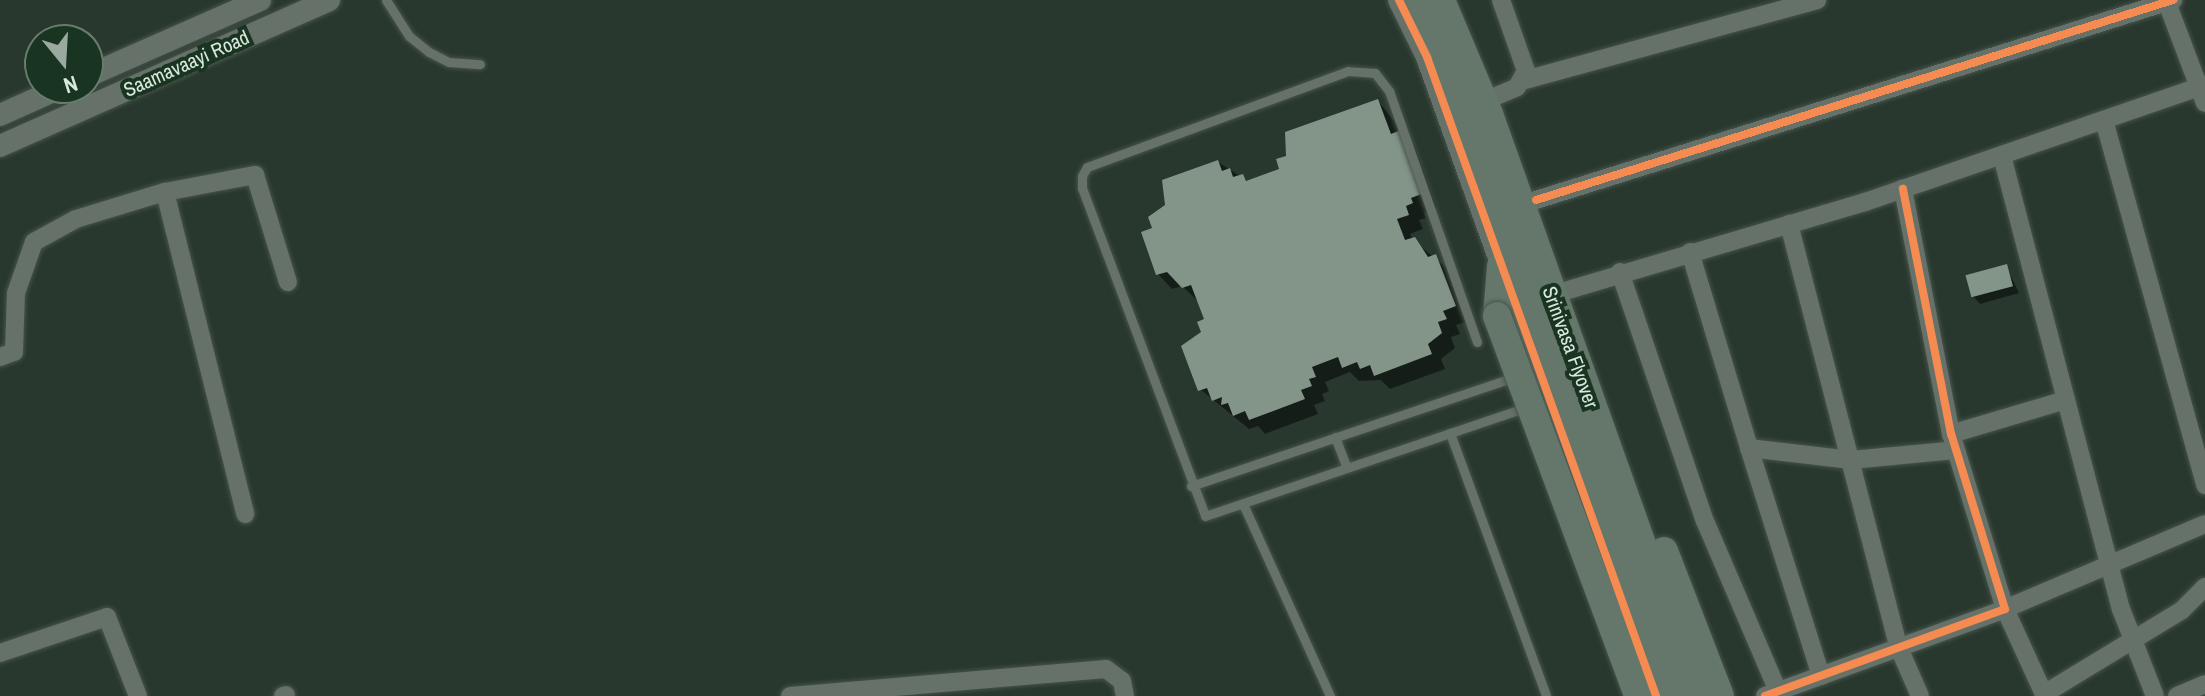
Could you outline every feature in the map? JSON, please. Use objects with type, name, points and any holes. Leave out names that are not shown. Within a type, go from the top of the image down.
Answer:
[{"type":"main road","name":"Srinivasa Flyover","points":[[1421,0],[1463,103],[1673,696]]},
{"type":"main road","name":"Srinivasa Flyover","points":[[1441,0],[1493,125],[1696,696]]},
{"type":"main road","points":[[1501,111],[1720,696]]},
{"type":"main road","points":[[1501,266],[1497,316],[1638,696]]},
{"type":"street","name":"Saamavaayi Road","points":[[104,68],[228,6],[260,0]]},
{"type":"street","name":"Saamavaayi Road","points":[[0,146],[329,0]]},
{"type":"street","points":[[1399,0],[1427,57],[1656,696]]},
{"type":"street","points":[[1455,0],[1501,111],[1703,696]]},
{"type":"street","points":[[1501,0],[1525,80]]},
{"type":"street","points":[[1501,111],[1525,80],[1817,0]]},
{"type":"street","points":[[1536,200],[2169,1],[2203,91],[2104,120],[1903,189],[1568,290]]},
{"type":"street","points":[[0,115],[24,104]]},
{"type":"street","points":[[2104,120],[2205,485]]},
{"type":"street","points":[[2002,156],[2121,609],[2137,638],[2155,696]]},
{"type":"street","points":[[0,357],[14,352],[16,293],[34,242],[76,219],[165,192],[255,175],[288,282]]},
{"type":"street","points":[[1903,189],[1953,442],[2005,609],[2044,694],[2182,610],[2205,587]]},
{"type":"street","points":[[165,192],[245,514]]},
{"type":"street","points":[[1789,224],[1899,648],[1920,696]]},
{"type":"street","points":[[1690,252],[1821,676]]},
{"type":"street","points":[[1620,272],[1705,521],[1772,694],[2005,609],[2205,524]]},
{"type":"street","points":[[1749,448],[1851,460],[1953,442],[2066,400]]},
{"type":"street","points":[[0,653],[107,617],[138,696]]},
{"type":"street","points":[[790,696],[1106,669],[1122,681],[1125,696]]},
{"type":"street","points":[[2177,696],[2205,684]]},
{"type":"lane","points":[[386,0],[409,36],[429,52],[449,62],[480,64]]},
{"type":"lane","points":[[1477,342],[1389,91],[1375,73],[1348,71],[1087,167],[1082,188],[1191,486],[1205,516],[1548,400]]},
{"type":"lane","points":[[1191,486],[1538,369]]},
{"type":"lane","points":[[1450,433],[1546,696]]},
{"type":"lane","points":[[1335,437],[1347,468]]},
{"type":"lane","points":[[1243,504],[1330,696]]},
{"type":"building","points":[[1378,99],[1391,134],[1401,130],[1424,193],[1411,198],[1413,203],[1406,206],[1409,215],[1397,219],[1405,240],[1415,237],[1428,257],[1436,254],[1456,306],[1443,311],[1447,319],[1438,322],[1442,333],[1428,344],[1432,354],[1374,376],[1370,365],[1360,369],[1357,362],[1342,368],[1338,357],[1312,367],[1316,377],[1309,379],[1312,386],[1301,390],[1305,399],[1249,420],[1245,411],[1233,416],[1228,403],[1221,405],[1222,397],[1212,401],[1207,388],[1198,391],[1181,346],[1201,332],[1197,322],[1204,319],[1191,285],[1182,288],[1167,272],[1156,275],[1141,232],[1152,228],[1148,217],[1165,205],[1162,180],[1218,160],[1222,171],[1230,168],[1233,177],[1243,174],[1246,181],[1279,169],[1276,159],[1286,156],[1285,132]]},
{"type":"building","points":[[2007,264],[2013,286],[1971,297],[1965,275]]},
{"type":"cycle path","points":[[1399,0],[1427,57],[1656,696]]},
{"type":"cycle path","points":[[1536,200],[2173,0]]},
{"type":"cycle path","points":[[1765,696],[2005,609],[1951,434],[1903,189]]}]
